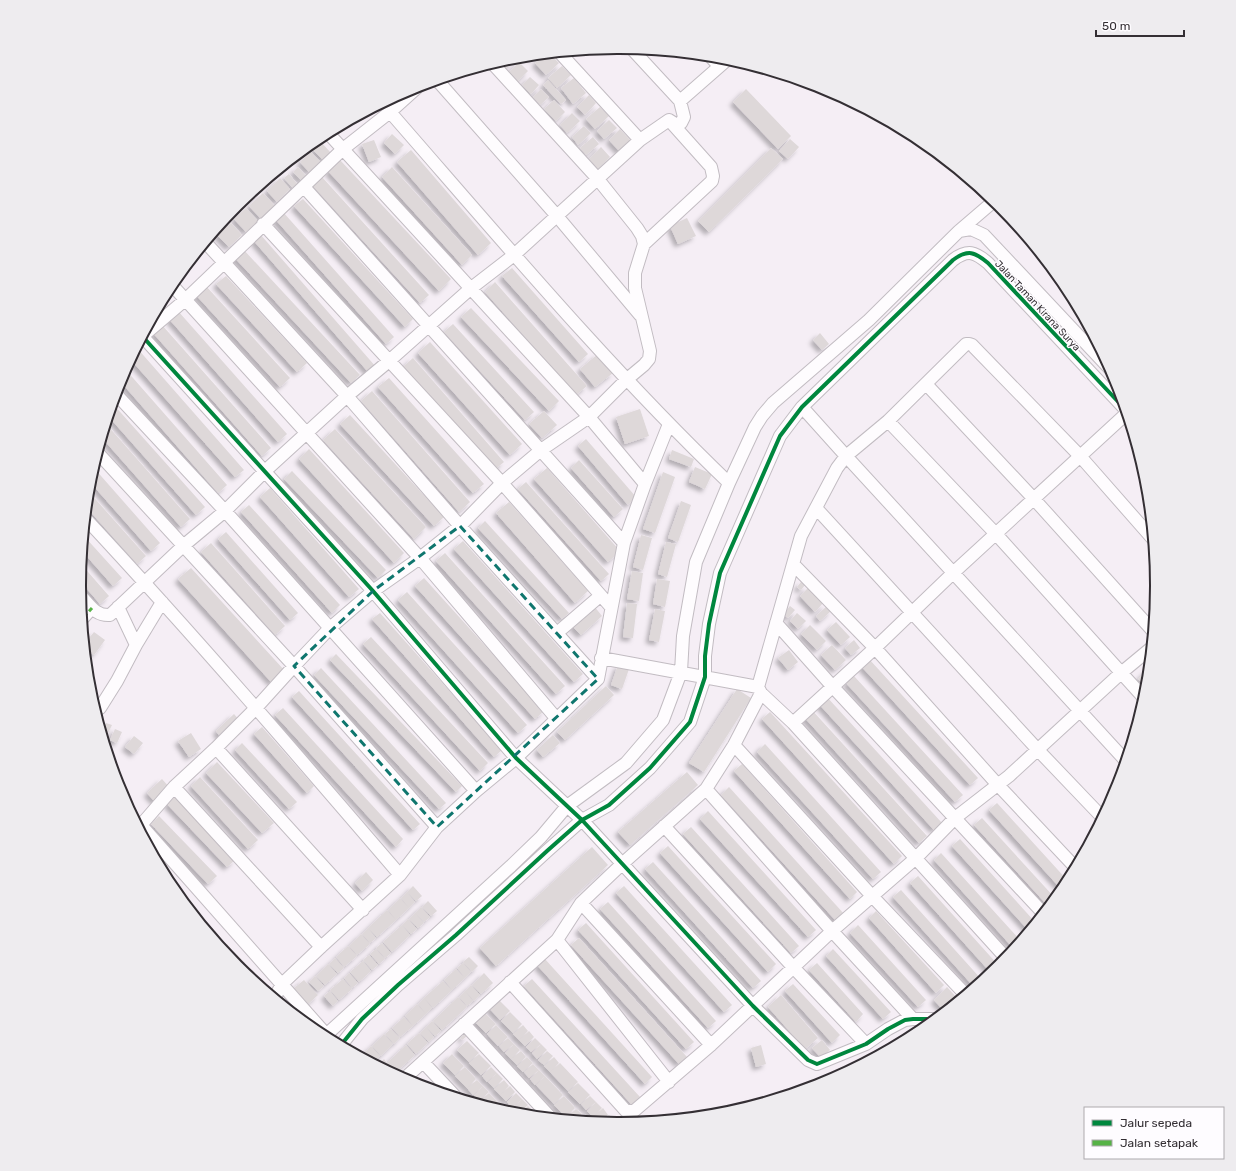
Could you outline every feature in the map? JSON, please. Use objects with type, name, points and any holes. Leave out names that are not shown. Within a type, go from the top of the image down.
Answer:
[{"type":"street","points":[[637,55],[680,101],[684,117],[677,125],[668,120]]},
{"type":"street","points":[[564,57],[640,140]]},
{"type":"street","points":[[680,101],[721,64]]},
{"type":"street","points":[[496,68],[597,178],[642,236],[644,244]]},
{"type":"street","points":[[441,84],[557,216],[642,318]]},
{"type":"street","points":[[154,327],[185,300],[223,262],[343,149],[405,99]]},
{"type":"street","points":[[390,112],[626,380],[729,483]]},
{"type":"street","points":[[87,603],[102,616],[110,615],[183,546],[225,511],[265,471],[347,396],[470,289],[514,254],[640,140],[668,120]]},
{"type":"street","points":[[142,823],[174,787],[256,708],[330,628],[373,591],[420,558],[460,526],[502,483],[540,450],[589,417],[626,380],[644,365],[648,359],[650,351],[635,288],[635,273],[644,244],[712,181],[713,176],[711,167],[668,120]]},
{"type":"street","points":[[332,138],[589,417],[645,484]]},
{"type":"street","points":[[304,187],[624,543]]},
{"type":"street","points":[[332,1033],[541,837],[567,806],[626,763],[663,720],[681,672],[683,636],[696,562],[729,483],[755,427],[773,403],[869,320],[959,231],[989,205]]},
{"type":"street","points":[[263,224],[502,483],[611,607]]},
{"type":"street","name":"Jalan Taman Kirana Surya","points":[[959,231],[971,229],[984,235],[1097,356]]},
{"type":"street","points":[[209,246],[347,396],[460,526],[598,679]]},
{"type":"street","name":"Jalan Taman Kirana Surya","points":[[802,407],[953,260],[960,254],[970,253],[979,256],[988,263],[1115,398]]},
{"type":"street","points":[[176,290],[420,558],[556,718]]},
{"type":"street","points":[[147,339],[373,591],[516,758],[582,820],[753,1006],[808,1060],[817,1064],[866,1044],[888,1029],[905,1020],[925,1019]]},
{"type":"street","points":[[409,1074],[557,940],[581,903],[664,826],[706,790],[734,745],[760,690],[776,623],[794,565],[801,536],[837,468],[846,456],[888,421],[966,344],[972,345],[1080,456],[1146,532]]},
{"type":"street","points":[[926,384],[1034,499],[1148,625]]},
{"type":"street","points":[[121,399],[225,511],[476,791]]},
{"type":"street","points":[[344,1041],[362,1019],[398,985],[456,935],[582,820],[609,805],[650,768],[690,722],[706,677],[705,656],[709,624],[720,573],[780,436],[802,407],[1121,756]]},
{"type":"street","points":[[793,723],[1122,418]]},
{"type":"street","points":[[888,421],[996,534],[1138,692]]},
{"type":"street","points":[[277,993],[282,984],[320,947],[363,910],[400,875],[437,827],[476,791],[516,758],[598,679],[624,543],[645,484],[669,424]]},
{"type":"street","points":[[103,458],[294,666],[437,827]]},
{"type":"street","points":[[816,508],[1038,750],[1098,813]]},
{"type":"street","points":[[90,524],[256,708],[400,875]]},
{"type":"street","points":[[794,565],[875,648],[998,785],[1071,863]]},
{"type":"street","points":[[557,634],[600,596]]},
{"type":"street","points":[[101,706],[162,602]]},
{"type":"street","points":[[118,607],[136,645]]},
{"type":"street","points":[[88,613],[92,608]]},
{"type":"street","points":[[776,623],[833,687],[1040,909]]},
{"type":"street","points":[[510,982],[626,1111],[634,1111],[711,1045],[832,931],[916,858],[955,818],[998,785],[1121,673],[1145,653]]},
{"type":"street","points":[[601,658],[706,677],[760,690],[793,723],[1002,953]]},
{"type":"street","points":[[734,745],[872,896],[962,990]]},
{"type":"street","points":[[216,748],[363,910]]},
{"type":"street","points":[[174,787],[320,947]]},
{"type":"street","points":[[706,790],[913,1019]]},
{"type":"street","points":[[664,826],[793,967],[866,1044]]},
{"type":"street","points":[[150,838],[314,1021]]},
{"type":"street","points":[[581,903],[711,1045]]},
{"type":"street","points":[[557,940],[669,1082]]},
{"type":"street","points":[[464,1024],[545,1111]]},
{"type":"street","points":[[423,1062],[450,1090]]},
{"type":"highlighted area","points":[[460,526],[598,679],[437,827],[294,666],[373,591]]},
{"type":"building","points":[[554,58],[559,63],[546,75],[535,63],[538,61]]},
{"type":"building","points":[[520,63],[528,71],[518,81],[509,72],[518,64]]},
{"type":"building","points":[[562,66],[571,75],[557,88],[548,78]]},
{"type":"building","points":[[530,77],[539,85],[531,94],[522,85]]},
{"type":"building","points":[[574,78],[586,93],[573,104],[561,88]]},
{"type":"building","points":[[548,80],[566,100],[561,104],[543,85]]},
{"type":"building","points":[[541,89],[549,97],[540,105],[533,97]]},
{"type":"building","points":[[746,89],[791,136],[778,149],[733,102]]},
{"type":"building","points":[[589,95],[596,103],[585,115],[577,107]]},
{"type":"building","points":[[554,100],[565,112],[556,121],[544,109]]},
{"type":"building","points":[[600,107],[609,116],[595,129],[586,119]]},
{"type":"building","points":[[572,113],[580,121],[567,133],[560,125]]},
{"type":"building","points":[[609,120],[617,128],[604,139],[597,131]]},
{"type":"building","points":[[584,126],[591,133],[578,145],[572,137]]},
{"type":"building","points":[[620,129],[631,141],[620,152],[609,140]]},
{"type":"building","points":[[392,134],[404,145],[395,154],[384,143]]},
{"type":"building","points":[[593,137],[599,144],[586,155],[580,148]]},
{"type":"building","points":[[790,139],[799,147],[788,159],[779,151]]},
{"type":"building","points":[[374,140],[381,157],[369,162],[362,144]]},
{"type":"building","points":[[323,144],[331,153],[323,160],[314,151]]},
{"type":"building","points":[[601,147],[610,157],[598,169],[589,159]]},
{"type":"building","points":[[771,148],[783,159],[709,232],[698,221]]},
{"type":"building","points":[[411,150],[491,243],[478,255],[397,162]]},
{"type":"building","points":[[311,152],[321,162],[309,172],[300,162]]},
{"type":"building","points":[[340,160],[451,279],[439,291],[328,171]]},
{"type":"building","points":[[298,167],[307,177],[302,181],[293,172]]},
{"type":"building","points":[[392,167],[472,255],[462,265],[382,177]]},
{"type":"building","points":[[289,174],[298,185],[294,189],[284,178]]},
{"type":"building","points":[[322,177],[429,295],[420,303],[312,185]]},
{"type":"building","points":[[280,178],[290,189],[277,202],[267,191]]},
{"type":"building","points":[[263,193],[275,206],[261,219],[249,206]]},
{"type":"building","points":[[303,199],[413,319],[405,327],[294,206]]},
{"type":"building","points":[[246,208],[258,221],[246,232],[234,219]]},
{"type":"building","points":[[283,212],[394,337],[386,344],[275,219]]},
{"type":"building","points":[[687,218],[696,236],[678,244],[670,226]]},
{"type":"building","points":[[231,223],[242,235],[229,247],[218,236]]},
{"type":"building","points":[[260,234],[376,367],[369,373],[253,240]]},
{"type":"building","points":[[242,248],[360,375],[351,383],[233,256]]},
{"type":"building","points":[[512,268],[588,354],[579,362],[502,276]]},
{"type":"building","points":[[226,276],[307,363],[297,372],[216,284]]},
{"type":"building","points":[[495,282],[587,386],[576,395],[485,292]]},
{"type":"building","points":[[205,285],[290,378],[280,387],[195,294]]},
{"type":"building","points":[[471,308],[559,401],[549,411],[461,317]]},
{"type":"building","points":[[178,311],[287,434],[278,442],[169,319]]},
{"type":"building","points":[[453,324],[534,412],[525,420],[444,332]]},
{"type":"building","points":[[162,325],[271,448],[262,456],[153,333]]},
{"type":"building","points":[[820,333],[829,344],[822,350],[813,340]]},
{"type":"building","points":[[430,342],[522,444],[510,455],[418,353]]},
{"type":"building","points":[[140,352],[244,470],[235,477],[135,364]]},
{"type":"building","points":[[598,354],[613,373],[595,387],[580,369]]},
{"type":"building","points":[[413,358],[504,462],[494,470],[403,367]]},
{"type":"building","points":[[130,375],[227,485],[218,493],[125,387]]},
{"type":"building","points":[[389,378],[484,484],[473,493],[378,387]]},
{"type":"building","points":[[372,391],[470,502],[459,512],[361,401]]},
{"type":"building","points":[[117,409],[205,507],[196,515],[113,422]]},
{"type":"building","points":[[640,409],[649,436],[625,444],[616,417]]},
{"type":"building","points":[[544,411],[557,425],[542,438],[529,424]]},
{"type":"building","points":[[350,415],[444,517],[434,526],[340,424]]},
{"type":"building","points":[[111,429],[190,519],[181,527],[107,443]]},
{"type":"building","points":[[335,429],[426,527],[414,539],[323,440]]},
{"type":"building","points":[[586,439],[636,497],[628,505],[578,446]]},
{"type":"building","points":[[309,449],[404,553],[394,563],[299,459]]},
{"type":"building","points":[[672,450],[694,459],[691,467],[669,459]]},
{"type":"building","points":[[579,460],[623,509],[614,517],[571,468]]},
{"type":"building","points":[[695,467],[712,474],[705,489],[689,482]]},
{"type":"building","points":[[547,468],[620,551],[608,562],[534,479]]},
{"type":"building","points":[[292,471],[386,570],[378,578],[284,479]]},
{"type":"building","points":[[663,472],[675,477],[655,533],[643,529]]},
{"type":"building","points":[[99,474],[160,543],[151,551],[96,489]]},
{"type":"building","points":[[526,482],[609,574],[601,581],[518,489]]},
{"type":"building","points":[[270,488],[359,589],[349,597],[260,497]]},
{"type":"building","points":[[94,498],[146,556],[137,564],[92,513]]},
{"type":"building","points":[[681,501],[691,505],[678,542],[668,538]]},
{"type":"building","points":[[509,502],[588,591],[575,603],[496,513]]},
{"type":"building","points":[[249,505],[340,605],[332,613],[241,512]]},
{"type":"building","points":[[485,521],[569,613],[562,619],[478,528]]},
{"type":"building","points":[[226,532],[298,613],[290,620],[218,539]]},
{"type":"building","points":[[641,535],[652,538],[643,570],[633,567]]},
{"type":"building","points":[[89,541],[122,578],[113,586],[88,557]]},
{"type":"building","points":[[463,541],[583,674],[574,682],[454,549]]},
{"type":"building","points":[[666,542],[676,544],[667,577],[658,574]]},
{"type":"building","points":[[211,543],[285,626],[275,635],[201,552]]},
{"type":"building","points":[[445,553],[565,686],[556,694],[436,561]]},
{"type":"building","points":[[191,568],[285,671],[272,683],[178,579]]},
{"type":"building","points":[[87,571],[109,596],[100,604],[86,588]]},
{"type":"building","points":[[632,571],[643,573],[639,601],[627,599]]},
{"type":"building","points":[[424,578],[544,711],[535,719],[415,586]]},
{"type":"building","points":[[657,579],[670,581],[665,607],[653,604]]},
{"type":"building","points":[[801,582],[805,585],[801,590],[797,587]]},
{"type":"building","points":[[808,588],[823,603],[815,612],[800,596]]},
{"type":"building","points":[[407,592],[527,725],[518,733],[398,600]]},
{"type":"building","points":[[627,603],[637,604],[633,638],[623,637]]},
{"type":"building","points":[[594,606],[602,616],[581,635],[572,626]]},
{"type":"building","points":[[790,606],[795,610],[788,618],[783,614]]},
{"type":"building","points":[[827,606],[831,611],[820,621],[816,616]]},
{"type":"building","points":[[655,609],[665,611],[659,642],[649,640]]},
{"type":"building","points":[[380,613],[502,750],[494,757],[372,619]]},
{"type":"building","points":[[797,613],[806,621],[798,629],[790,621]]},
{"type":"building","points":[[836,622],[850,637],[841,645],[827,630]]},
{"type":"building","points":[[810,625],[826,641],[817,650],[801,634]]},
{"type":"building","points":[[94,632],[105,640],[94,655],[91,653],[90,638]]},
{"type":"building","points":[[371,637],[488,763],[480,771],[363,644]]},
{"type":"building","points":[[854,640],[860,648],[851,655],[845,648]]},
{"type":"building","points":[[832,645],[846,660],[835,670],[821,655]]},
{"type":"building","points":[[789,650],[798,662],[788,670],[778,658]]},
{"type":"building","points":[[336,654],[462,786],[456,792],[330,660]]},
{"type":"building","points":[[869,659],[978,778],[970,785],[861,666]]},
{"type":"building","points":[[618,665],[629,669],[622,689],[611,685]]},
{"type":"building","points":[[321,668],[446,803],[439,809],[314,675]]},
{"type":"building","points":[[854,676],[963,795],[955,802],[846,683]]},
{"type":"building","points":[[606,686],[614,695],[565,740],[557,732]]},
{"type":"building","points":[[737,689],[751,698],[704,772],[689,763]]},
{"type":"building","points":[[299,691],[420,824],[413,830],[292,697]]},
{"type":"building","points":[[826,696],[942,823],[934,830],[818,703]]},
{"type":"building","points":[[283,708],[403,839],[396,847],[275,715]]},
{"type":"building","points":[[811,709],[927,836],[919,843],[803,716]]},
{"type":"building","points":[[770,712],[902,856],[894,864],[762,719]]},
{"type":"building","points":[[234,714],[240,721],[221,738],[216,731]]},
{"type":"building","points":[[106,723],[112,725],[108,733]]},
{"type":"building","points":[[262,727],[314,786],[307,793],[254,734]]},
{"type":"building","points":[[115,729],[122,732],[117,743],[110,740]]},
{"type":"building","points":[[191,733],[201,749],[189,757],[178,741]]},
{"type":"building","points":[[553,735],[560,743],[543,757],[537,750]]},
{"type":"building","points":[[134,736],[143,743],[134,754],[125,747]]},
{"type":"building","points":[[242,743],[297,802],[289,809],[235,750]]},
{"type":"building","points":[[765,744],[881,872],[873,879],[757,752]]},
{"type":"building","points":[[217,762],[274,823],[262,833],[206,773]]},
{"type":"building","points":[[742,764],[857,892],[850,899],[734,771]]},
{"type":"building","points":[[687,772],[698,785],[630,845],[618,832]]},
{"type":"building","points":[[200,777],[258,840],[248,849],[191,786]]},
{"type":"building","points":[[162,779],[170,788],[155,802],[147,793]]},
{"type":"building","points":[[729,787],[845,915],[837,922],[721,795]]},
{"type":"building","points":[[175,796],[235,860],[227,867],[167,804]]},
{"type":"building","points":[[997,803],[1063,876],[1057,885],[989,810]]},
{"type":"building","points":[[708,811],[816,930],[808,937],[700,819]]},
{"type":"building","points":[[159,816],[217,876],[208,884],[151,824]]},
{"type":"building","points":[[982,818],[1051,894],[1045,902],[974,825]]},
{"type":"building","points":[[691,827],[799,946],[791,953],[683,834]]},
{"type":"building","points":[[960,839],[1032,919],[1025,927],[952,846]]},
{"type":"building","points":[[668,846],[776,964],[768,972],[660,853]]},
{"type":"building","points":[[592,847],[608,865],[496,966],[480,948]]},
{"type":"building","points":[[941,853],[1017,937],[1010,944],[934,860]]},
{"type":"building","points":[[653,862],[761,981],[753,988],[645,869]]},
{"type":"building","points":[[366,872],[373,880],[362,891],[355,883]]},
{"type":"building","points":[[918,876],[994,961],[986,968],[910,883]]},
{"type":"building","points":[[413,886],[422,896],[416,901],[407,892]]},
{"type":"building","points":[[624,886],[732,1005],[724,1012],[616,893]]},
{"type":"building","points":[[901,890],[978,976],[970,983],[893,897]]},
{"type":"building","points":[[407,892],[415,902],[409,908],[401,898]]},
{"type":"building","points":[[400,898],[409,908],[396,920],[388,910]]},
{"type":"building","points":[[428,901],[437,911],[431,916],[422,907]]},
{"type":"building","points":[[608,902],[716,1021],[708,1028],[600,909]]},
{"type":"building","points":[[421,907],[430,917],[424,922],[415,913]]},
{"type":"building","points":[[387,910],[396,920],[377,937],[368,928]]},
{"type":"building","points":[[876,911],[944,985],[936,993],[869,918]]},
{"type":"building","points":[[415,913],[424,923],[418,928],[409,919]]},
{"type":"building","points":[[408,919],[417,929],[411,934],[402,925]]},
{"type":"building","points":[[586,923],[694,1042],[686,1049],[578,930]]},
{"type":"building","points":[[402,925],[410,935],[392,952],[383,942]]},
{"type":"building","points":[[858,925],[926,1000],[918,1007],[850,933]]},
{"type":"building","points":[[368,928],[376,938],[370,943],[362,934]]},
{"type":"building","points":[[215,931],[226,944],[218,936]]},
{"type":"building","points":[[361,934],[370,944],[357,955],[349,946]]},
{"type":"building","points":[[579,938],[687,1057],[679,1064],[571,945]]},
{"type":"building","points":[[382,943],[391,953],[385,958],[376,948]]},
{"type":"building","points":[[348,946],[357,956],[344,967],[336,957]]},
{"type":"building","points":[[376,949],[385,959],[379,964],[370,954]]},
{"type":"building","points":[[833,949],[891,1012],[883,1019],[826,956]]},
{"type":"building","points":[[369,955],[378,965],[372,970],[363,960]]},
{"type":"building","points":[[469,957],[478,966],[472,972],[463,962]]},
{"type":"building","points":[[335,958],[344,968],[338,973],[329,964]]},
{"type":"building","points":[[544,958],[652,1077],[645,1084],[537,965]]},
{"type":"building","points":[[363,961],[371,971],[359,982],[350,972]]},
{"type":"building","points":[[463,963],[471,972],[465,978],[457,968]]},
{"type":"building","points":[[817,963],[863,1014],[856,1022],[809,970]]},
{"type":"building","points":[[328,964],[337,974],[325,985],[316,976]]},
{"type":"building","points":[[456,969],[465,978],[452,990],[444,980]]},
{"type":"building","points":[[349,973],[358,983],[352,988],[344,978]]},
{"type":"building","points":[[484,973],[493,983],[481,994],[472,985]]},
{"type":"building","points":[[315,976],[324,986],[318,991],[309,982]]},
{"type":"building","points":[[343,979],[352,989],[339,1000],[330,990]]},
{"type":"building","points":[[532,979],[640,1097],[632,1105],[524,986]]},
{"type":"building","points":[[304,980],[318,995],[307,1005],[293,989]]},
{"type":"building","points":[[443,981],[452,990],[433,1008],[424,998]]},
{"type":"building","points":[[793,984],[840,1035],[832,1043],[785,991]]},
{"type":"building","points":[[471,985],[480,995],[474,1001],[465,991]]},
{"type":"building","points":[[947,987],[955,996],[941,1008],[934,1000]]},
{"type":"building","points":[[330,991],[338,1001],[333,1006],[324,996]]},
{"type":"building","points":[[465,991],[473,1001],[467,1006],[459,997]]},
{"type":"building","points":[[781,995],[818,1038],[805,1049],[768,1007]]},
{"type":"building","points":[[458,997],[467,1007],[442,1030],[433,1021]]},
{"type":"building","points":[[424,998],[432,1008],[426,1014],[418,1004]]},
{"type":"building","points":[[498,999],[510,1011],[500,1020],[489,1008]]},
{"type":"building","points":[[417,1004],[426,1014],[413,1026],[405,1016]]},
{"type":"building","points":[[484,1012],[496,1024],[486,1033],[474,1021]]},
{"type":"building","points":[[510,1012],[522,1024],[513,1033],[501,1021]]},
{"type":"building","points":[[404,1017],[413,1026],[400,1037],[392,1028]]},
{"type":"building","points":[[432,1021],[441,1031],[435,1036],[426,1027]]},
{"type":"building","points":[[496,1025],[508,1037],[498,1046],[487,1034]]},
{"type":"building","points":[[523,1025],[528,1031],[519,1040],[513,1034]]},
{"type":"building","points":[[426,1027],[434,1037],[429,1042],[420,1033]]},
{"type":"building","points":[[391,1029],[400,1038],[394,1044],[385,1034]]},
{"type":"building","points":[[529,1031],[534,1037],[525,1046],[519,1040]]},
{"type":"building","points":[[419,1033],[428,1043],[416,1054],[407,1044]]},
{"type":"building","points":[[465,1033],[467,1036],[462,1040],[460,1038]]},
{"type":"building","points":[[384,1034],[393,1044],[381,1056],[372,1046]]},
{"type":"building","points":[[508,1038],[514,1044],[504,1052],[499,1046]]},
{"type":"building","points":[[535,1038],[541,1044],[531,1052],[526,1047]]},
{"type":"building","points":[[822,1040],[830,1050],[821,1058],[812,1048]]},
{"type":"building","points":[[467,1041],[479,1053],[469,1062],[457,1050]]},
{"type":"building","points":[[514,1044],[520,1050],[511,1059],[505,1053]]},
{"type":"building","points":[[541,1044],[547,1050],[537,1059],[532,1053]]},
{"type":"building","points":[[406,1045],[415,1055],[399,1069],[382,1061],[384,1059],[387,1063]]},
{"type":"building","points":[[761,1045],[766,1064],[756,1067],[751,1048]]},
{"type":"building","points":[[371,1046],[380,1056],[377,1059],[365,1052]]},
{"type":"building","points":[[521,1051],[526,1057],[517,1065],[511,1059]]},
{"type":"building","points":[[547,1051],[553,1056],[544,1065],[538,1060]]},
{"type":"building","points":[[452,1054],[464,1066],[455,1075],[443,1063]]},
{"type":"building","points":[[479,1054],[491,1066],[481,1075],[469,1063]]},
{"type":"building","points":[[527,1057],[533,1063],[523,1072],[517,1066]]},
{"type":"building","points":[[554,1057],[559,1063],[550,1072],[544,1066]]},
{"type":"building","points":[[560,1063],[578,1082],[568,1091],[550,1072]]},
{"type":"building","points":[[533,1064],[539,1070],[529,1078],[524,1072]]},
{"type":"building","points":[[465,1067],[476,1079],[467,1088],[455,1076]]},
{"type":"building","points":[[491,1067],[497,1073],[487,1082],[482,1076]]},
{"type":"building","points":[[539,1070],[545,1076],[535,1085],[530,1079]]},
{"type":"building","points":[[497,1073],[503,1079],[494,1088],[488,1082]]},
{"type":"building","points":[[545,1076],[563,1095],[554,1104],[536,1085]]},
{"type":"building","points":[[477,1080],[483,1086],[473,1095],[467,1088]]},
{"type":"building","points":[[504,1080],[509,1086],[500,1095],[494,1089]]},
{"type":"building","points":[[578,1083],[590,1095],[580,1104],[568,1092]]},
{"type":"building","points":[[483,1086],[489,1092],[481,1099],[476,1098],[474,1095]]},
{"type":"building","points":[[510,1086],[515,1092],[506,1101],[500,1095]]},
{"type":"building","points":[[489,1093],[495,1099],[492,1102],[482,1099]]},
{"type":"building","points":[[516,1093],[522,1099],[513,1107],[507,1102]]},
{"type":"building","points":[[564,1096],[575,1108],[569,1114],[563,1114],[554,1105]]},
{"type":"building","points":[[590,1096],[596,1102],[586,1110],[581,1104]]},
{"type":"building","points":[[495,1099],[500,1104],[492,1102]]},
{"type":"building","points":[[522,1099],[528,1105],[524,1108],[514,1107]]},
{"type":"building","points":[[596,1102],[602,1108],[594,1116],[587,1111]]},
{"type":"building","points":[[603,1108],[608,1115],[606,1117],[594,1116]]},
{"type":"building","points":[[576,1109],[582,1114],[580,1116],[570,1114]]},
{"type":"marked path","points":[[88,613],[92,608]]},
{"type":"cycle path","points":[[344,1041],[362,1019],[398,985],[456,935],[547,851],[582,820],[609,805],[650,768],[690,722],[705,677],[705,656],[709,624],[720,573],[780,436],[802,407],[953,260],[963,254],[971,253],[979,256],[988,263],[1115,398]]},
{"type":"cycle path","points":[[146,341],[373,591],[516,758],[582,820],[753,1006],[808,1060],[817,1064],[866,1044],[888,1029],[905,1020],[925,1019]]}]
